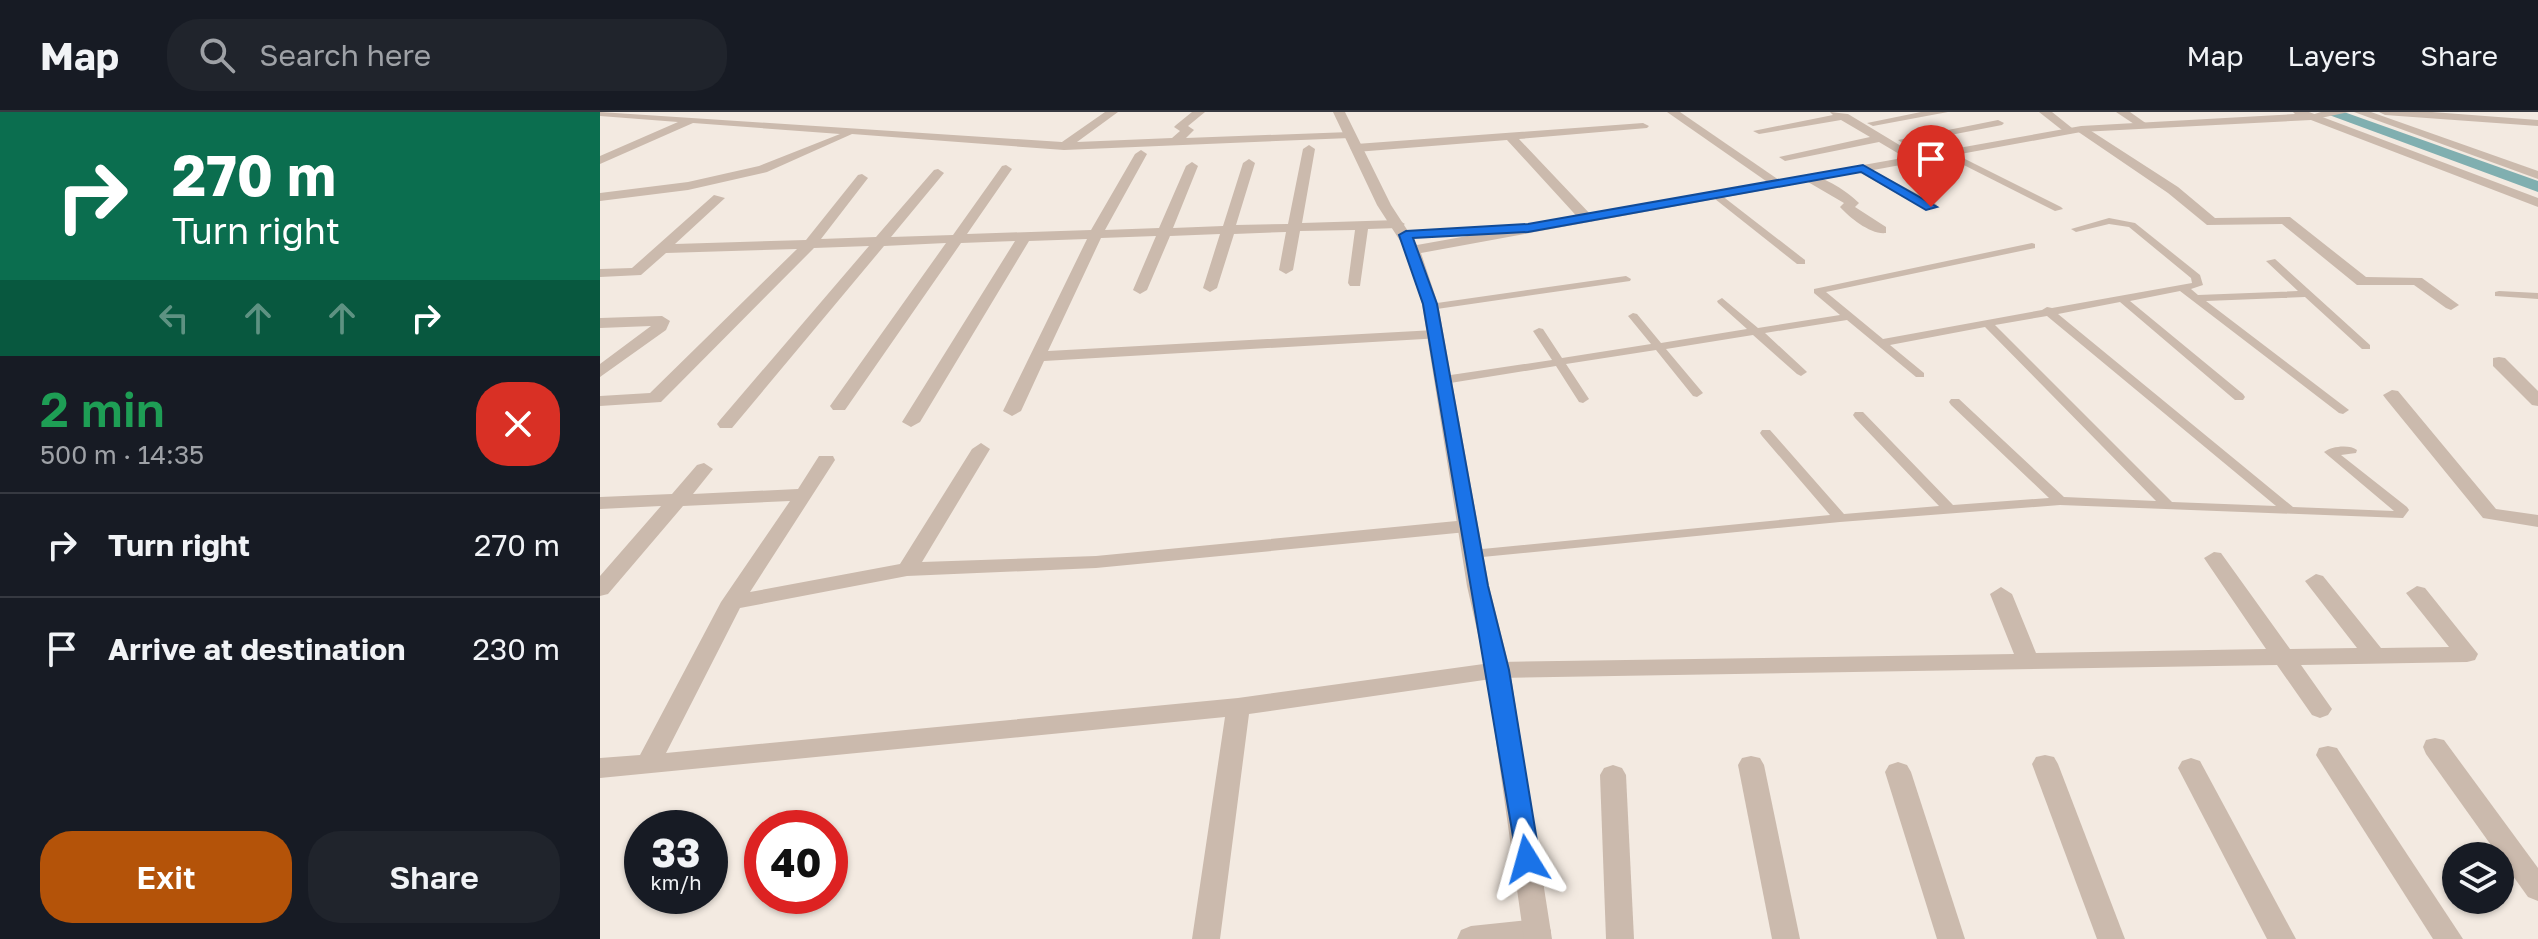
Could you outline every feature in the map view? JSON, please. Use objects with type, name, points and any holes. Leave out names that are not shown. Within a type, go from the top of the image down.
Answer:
[{"type":"street","points":[[756,125],[784,112]]},
{"type":"street","points":[[1064,146],[1112,112]]},
{"type":"street","points":[[1174,143],[1188,130],[1180,127],[1199,112]]},
{"type":"street","points":[[1339,112],[1406,236],[1430,307],[1472,554],[1498,670],[1538,935],[1471,939]]},
{"type":"street","points":[[1673,112],[1780,185]]},
{"type":"street","points":[[1873,123],[1942,112]]},
{"type":"street","points":[[2045,112],[2173,190],[2212,222],[2285,220],[2362,282],[2417,281],[2451,305]]},
{"type":"street","points":[[2122,112],[2141,124]]},
{"type":"street","points":[[660,249],[1362,224],[1406,236],[1499,232],[1718,197],[1931,154],[2076,130],[2343,112]]},
{"type":"street","points":[[2360,112],[2538,175]]},
{"type":"street","points":[[2385,112],[2538,123]]},
{"type":"street","points":[[600,113],[1064,146],[1511,137],[1643,126]]},
{"type":"street","points":[[1844,113],[1915,158]]},
{"type":"street","points":[[1759,131],[1844,113],[1873,123],[1931,154]]},
{"type":"street","points":[[2310,115],[2538,203]]},
{"type":"street","points":[[600,160],[692,120]]},
{"type":"street","points":[[1904,140],[1998,123]]},
{"type":"street","points":[[600,197],[688,186],[763,169],[853,133]]},
{"type":"street","points":[[1511,137],[1587,219]]},
{"type":"street","points":[[1785,157],[1881,138]]},
{"type":"street","points":[[1286,270],[1309,149]]},
{"type":"street","points":[[1012,411],[1096,234],[1141,154]]},
{"type":"street","points":[[1210,288],[1249,163]]},
{"type":"street","points":[[1140,290],[1192,166]]},
{"type":"street","points":[[839,406],[1006,169]]},
{"type":"street","points":[[1863,169],[1931,207]]},
{"type":"street","points":[[726,424],[938,173]]},
{"type":"street","points":[[600,401],[655,398],[810,244],[862,178]]},
{"type":"street","points":[[1812,179],[1848,200],[1852,203],[1847,207],[1851,211],[1881,230]]},
{"type":"street","points":[[600,273],[636,272],[719,198]]},
{"type":"street","points":[[1355,283],[1362,224]]},
{"type":"street","points":[[911,422],[1024,237]]},
{"type":"street","points":[[600,323],[662,321],[660,327],[600,372]]},
{"type":"street","points":[[1036,357],[1435,335]]},
{"type":"street","points":[[2499,362],[2538,401]]},
{"type":"street","points":[[2392,395],[2490,514],[2538,521]]},
{"type":"street","points":[[907,569],[981,449]]},
{"type":"street","points":[[648,764],[732,602],[826,460]]},
{"type":"street","points":[[600,589],[704,469]]},
{"type":"street","points":[[600,503],[804,495]]},
{"type":"street","points":[[732,602],[907,569],[1096,562],[1467,526]]},
{"type":"street","points":[[2214,558],[2320,709]]},
{"type":"street","points":[[2316,581],[2375,656]]},
{"type":"street","points":[[600,768],[1238,707],[1498,670],[2467,654],[2417,593]]},
{"type":"street","points":[[2001,594],[2029,663]]},
{"type":"street","points":[[1206,939],[1238,707]]},
{"type":"street","points":[[2435,747],[2538,889]]},
{"type":"street","points":[[2328,755],[2449,939]]},
{"type":"street","points":[[2045,764],[2111,939]]},
{"type":"street","points":[[1751,765],[1786,939]]},
{"type":"street","points":[[2191,768],[2282,939]]},
{"type":"street","points":[[1898,772],[1951,939]]},
{"type":"street","points":[[1613,775],[1620,939]]},
{"type":"lane","points":[[1945,152],[2058,209]]},
{"type":"lane","points":[[1718,197],[1801,262]]},
{"type":"lane","points":[[1880,343],[2047,310],[2198,285],[2196,277],[2132,225],[2109,221],[2076,229]]},
{"type":"lane","points":[[1920,375],[1818,291],[2032,246]]},
{"type":"lane","points":[[2271,261],[2366,347]]},
{"type":"lane","points":[[1430,307],[1626,279]]},
{"type":"lane","points":[[2184,289],[2343,410]]},
{"type":"lane","points":[[2195,298],[2308,294]]},
{"type":"lane","points":[[2499,294],[2538,296]]},
{"type":"lane","points":[[2122,299],[2239,397]]},
{"type":"lane","points":[[1722,301],[1801,372]]},
{"type":"lane","points":[[2047,310],[2288,509]]},
{"type":"lane","points":[[1633,316],[1697,393]]},
{"type":"lane","points":[[1444,380],[1848,317]]},
{"type":"lane","points":[[1986,322],[2167,504]]},
{"type":"lane","points":[[1539,331],[1583,399]]},
{"type":"lane","points":[[1955,402],[2060,501]]},
{"type":"lane","points":[[1859,415],[1949,509]]},
{"type":"lane","points":[[1766,433],[1840,518]]},
{"type":"lane","points":[[1472,554],[1840,518],[2060,501],[2398,515],[2402,510],[2330,452],[2351,450]]},
{"type":"waterway","points":[[2329,112],[2538,187]]},
{"type":"route","points":[[1527,859],[1498,670],[1478,586],[1430,304],[1406,235],[1528,228],[1684,203],[1863,169],[1931,207]]}]
